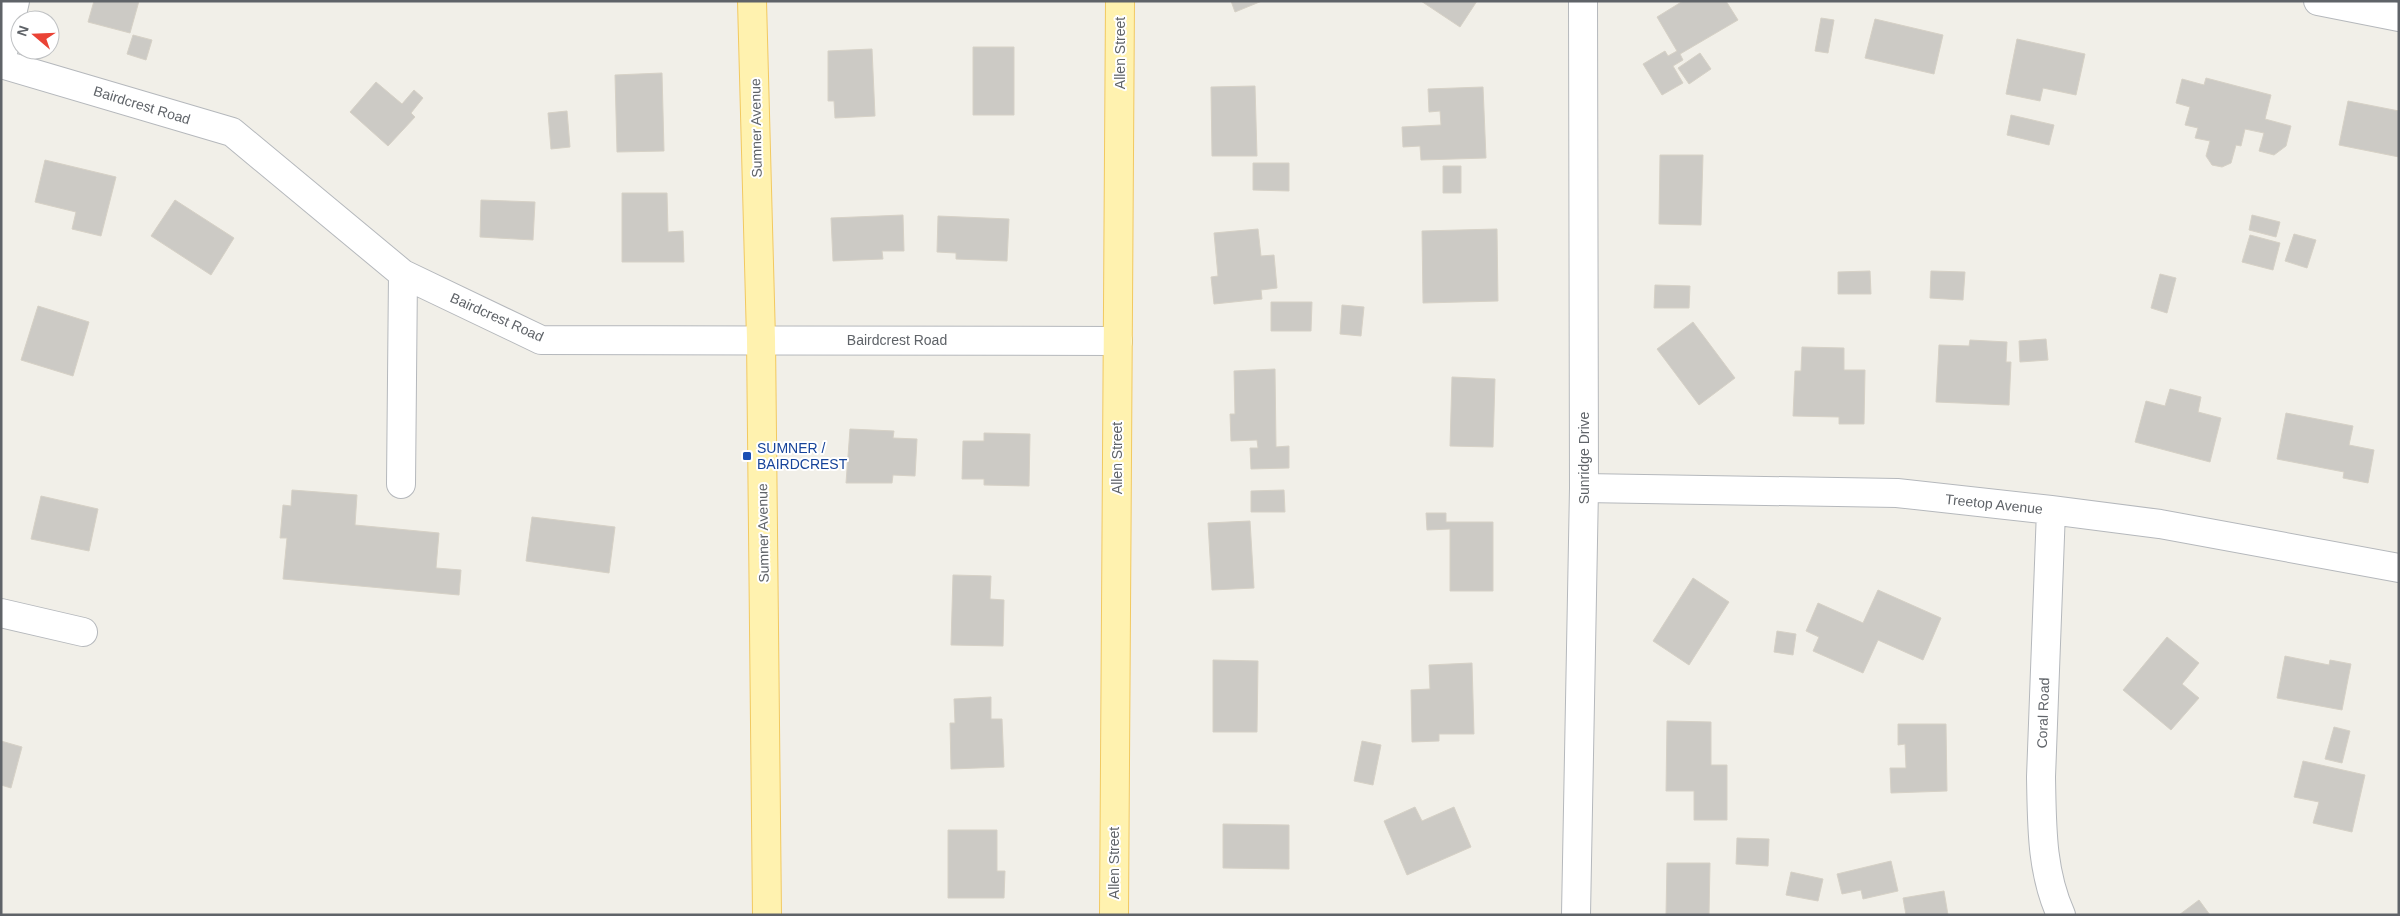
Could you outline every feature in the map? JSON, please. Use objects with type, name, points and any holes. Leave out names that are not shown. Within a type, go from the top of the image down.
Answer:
[{"type":"main road","name":"Sumner Avenue","points":[[752,1],[761,339],[767,915]]},
{"type":"main road","name":"Allen Street","points":[[1114,915],[1120,1]]},
{"type":"street","points":[[1,62],[15,1]]},
{"type":"street","name":"Sunridge Drive","points":[[1576,915],[1584,488],[1583,1]]},
{"type":"street","points":[[2318,1],[2399,17]]},
{"type":"street","name":"Bairdcrest Road","points":[[1,62],[232,132],[404,274],[541,340],[1118,341]]},
{"type":"street","points":[[401,484],[404,274]]},
{"type":"street","name":"Treetop Avenue","points":[[1584,488],[1897,494],[2160,524],[2399,568]]},
{"type":"street","name":"Coral Road","points":[[2050,510],[2041,794],[2043,848],[2049,882],[2061,915]]},
{"type":"street","points":[[1,613],[83,632]]},
{"type":"building","points":[[94,1],[139,1],[130,33],[88,22]]},
{"type":"building","points":[[1231,1],[1262,1],[1235,12]]},
{"type":"building","points":[[1421,1],[1477,1],[1460,27]]},
{"type":"building","points":[[1683,1],[1726,1],[1738,20],[1680,54],[1683,60],[1673,66],[1683,83],[1662,95],[1643,64],[1665,51],[1668,56],[1677,51],[1657,17]]},
{"type":"building","points":[[1821,18],[1834,20],[1828,53],[1815,51]]},
{"type":"building","points":[[1875,19],[1943,35],[1934,74],[1865,58]]},
{"type":"building","points":[[133,35],[152,40],[146,60],[127,54]]},
{"type":"building","points":[[2017,39],[2085,54],[2076,95],[2043,88],[2040,101],[2006,94]]},
{"type":"building","points":[[973,47],[1014,47],[1014,115],[973,115]]},
{"type":"building","points":[[872,49],[875,116],[835,118],[834,101],[828,101],[828,51]]},
{"type":"building","points":[[1700,53],[1711,69],[1689,84],[1678,68]]},
{"type":"building","points":[[662,73],[664,151],[617,152],[615,75]]},
{"type":"building","points":[[2206,78],[2271,95],[2265,119],[2291,126],[2286,146],[2274,155],[2259,151],[2264,133],[2245,129],[2241,146],[2236,145],[2231,163],[2222,167],[2212,165],[2206,156],[2210,141],[2195,138],[2198,128],[2185,125],[2190,107],[2176,103],[2182,79],[2204,85]]},
{"type":"building","points":[[376,82],[402,104],[414,90],[423,98],[411,113],[415,117],[388,146],[350,112]]},
{"type":"building","points":[[1255,86],[1257,156],[1212,156],[1211,87]]},
{"type":"building","points":[[1483,87],[1486,158],[1421,160],[1420,146],[1403,147],[1402,127],[1441,125],[1440,111],[1429,112],[1428,89]]},
{"type":"building","points":[[2348,101],[2399,111],[2399,157],[2339,145]]},
{"type":"building","points":[[567,111],[570,147],[551,149],[548,113]]},
{"type":"building","points":[[2011,115],[2054,125],[2049,145],[2007,135]]},
{"type":"building","points":[[1660,155],[1703,155],[1701,225],[1659,224]]},
{"type":"building","points":[[45,160],[116,177],[101,236],[72,229],[76,212],[35,202]]},
{"type":"building","points":[[1253,163],[1289,163],[1289,191],[1253,190]]},
{"type":"building","points":[[1443,166],[1461,166],[1461,193],[1443,193]]},
{"type":"building","points":[[622,193],[667,193],[668,232],[683,231],[684,262],[622,262]]},
{"type":"building","points":[[175,200],[234,238],[211,275],[151,236]]},
{"type":"building","points":[[481,200],[535,202],[533,240],[480,237]]},
{"type":"building","points":[[903,215],[904,251],[882,251],[883,259],[833,261],[831,218]]},
{"type":"building","points":[[2252,215],[2280,222],[2276,237],[2249,230]]},
{"type":"building","points":[[938,216],[1009,219],[1007,261],[956,259],[956,253],[937,252]]},
{"type":"building","points":[[1258,229],[1261,256],[1274,255],[1277,288],[1261,290],[1262,299],[1214,304],[1211,277],[1218,276],[1214,233]]},
{"type":"building","points":[[1497,229],[1498,301],[1423,303],[1422,231]]},
{"type":"building","points":[[2294,234],[2316,240],[2307,268],[2285,261]]},
{"type":"building","points":[[2250,235],[2280,243],[2273,270],[2242,262]]},
{"type":"building","points":[[1870,271],[1871,294],[1838,294],[1838,272]]},
{"type":"building","points":[[1931,271],[1965,272],[1963,300],[1930,298]]},
{"type":"building","points":[[2160,274],[2176,278],[2167,313],[2151,308]]},
{"type":"building","points":[[1655,285],[1690,286],[1689,308],[1654,308]]},
{"type":"building","points":[[1271,302],[1312,302],[1311,331],[1271,331]]},
{"type":"building","points":[[1342,305],[1364,307],[1361,336],[1340,334]]},
{"type":"building","points":[[38,306],[89,322],[73,376],[21,360]]},
{"type":"building","points":[[1693,322],[1735,378],[1699,405],[1657,349]]},
{"type":"building","points":[[2046,339],[2048,360],[2020,362],[2019,341]]},
{"type":"building","points":[[1970,340],[2007,342],[2006,362],[2011,362],[2009,405],[1936,402],[1939,345],[1969,346]]},
{"type":"building","points":[[1802,347],[1844,348],[1844,370],[1865,370],[1864,424],[1839,424],[1839,417],[1793,416],[1795,371],[1801,371]]},
{"type":"building","points":[[1275,369],[1276,447],[1289,446],[1289,468],[1251,469],[1250,448],[1258,448],[1257,440],[1231,441],[1230,414],[1235,414],[1234,371]]},
{"type":"building","points":[[1452,377],[1495,379],[1493,447],[1450,446]]},
{"type":"building","points":[[2170,389],[2201,397],[2198,412],[2221,418],[2210,462],[2135,442],[2146,401],[2165,406]]},
{"type":"building","points":[[2286,413],[2353,426],[2349,445],[2374,450],[2368,483],[2343,478],[2344,472],[2277,459]]},
{"type":"building","points":[[850,429],[894,431],[893,438],[917,439],[915,476],[893,475],[892,483],[846,483]]},
{"type":"building","points":[[984,433],[1030,434],[1029,486],[984,485],[984,479],[962,479],[963,441],[984,441]]},
{"type":"building","points":[[292,490],[357,495],[355,525],[439,533],[436,568],[461,570],[459,595],[283,579],[287,538],[280,538],[283,505],[291,506]]},
{"type":"building","points":[[1284,490],[1285,512],[1251,512],[1251,491]]},
{"type":"building","points":[[41,496],[98,509],[89,551],[31,539]]},
{"type":"building","points":[[1426,513],[1446,513],[1446,522],[1493,522],[1493,591],[1450,591],[1450,529],[1427,530]]},
{"type":"building","points":[[532,517],[615,527],[609,573],[526,561]]},
{"type":"building","points":[[1250,521],[1254,588],[1212,590],[1208,523]]},
{"type":"building","points":[[953,575],[991,576],[990,599],[1004,600],[1003,646],[951,645]]},
{"type":"building","points":[[1693,578],[1729,602],[1689,665],[1653,641]]},
{"type":"building","points":[[1878,590],[1941,618],[1923,660],[1878,640],[1863,673],[1813,651],[1819,637],[1806,631],[1818,603],[1863,623]]},
{"type":"building","points":[[1777,631],[1796,634],[1793,655],[1774,652]]},
{"type":"building","points":[[2167,637],[2199,663],[2182,684],[2199,698],[2171,730],[2123,690]]},
{"type":"building","points":[[2285,656],[2329,665],[2330,660],[2351,664],[2342,710],[2277,698]]},
{"type":"building","points":[[1213,660],[1258,661],[1257,732],[1213,732]]},
{"type":"building","points":[[1472,663],[1474,734],[1439,734],[1439,741],[1412,742],[1411,690],[1430,689],[1429,665]]},
{"type":"building","points":[[991,697],[991,719],[1002,719],[1004,767],[951,769],[950,723],[955,723],[954,699]]},
{"type":"building","points":[[1667,721],[1711,722],[1711,765],[1727,765],[1727,820],[1694,820],[1694,791],[1666,791]]},
{"type":"building","points":[[1898,724],[1946,724],[1947,791],[1891,793],[1890,768],[1906,768],[1905,744],[1898,745]]},
{"type":"building","points":[[2334,727],[2350,731],[2342,763],[2325,759]]},
{"type":"building","points":[[1,741],[22,747],[11,788],[1,785]]},
{"type":"building","points":[[1362,741],[1381,745],[1373,785],[1354,781]]},
{"type":"building","points":[[2303,761],[2365,775],[2352,832],[2313,823],[2319,802],[2294,797]]},
{"type":"building","points":[[1415,807],[1422,821],[1454,807],[1471,847],[1407,875],[1384,821]]},
{"type":"building","points":[[1223,824],[1289,825],[1289,869],[1223,868]]},
{"type":"building","points":[[948,830],[997,830],[997,871],[1005,871],[1004,898],[948,898]]},
{"type":"building","points":[[1737,838],[1769,839],[1768,866],[1736,864]]},
{"type":"building","points":[[1891,861],[1898,891],[1863,899],[1861,890],[1842,894],[1837,874]]},
{"type":"building","points":[[1667,863],[1710,863],[1709,915],[1666,915]]},
{"type":"building","points":[[1791,872],[1823,879],[1818,901],[1786,895]]},
{"type":"building","points":[[1944,891],[1948,915],[1906,915],[1903,898]]},
{"type":"building","points":[[2199,900],[2210,915],[2179,915]]},
{"type":"place","name":"SUMNER / BAIRDCREST","points":[[747,456]]}]
